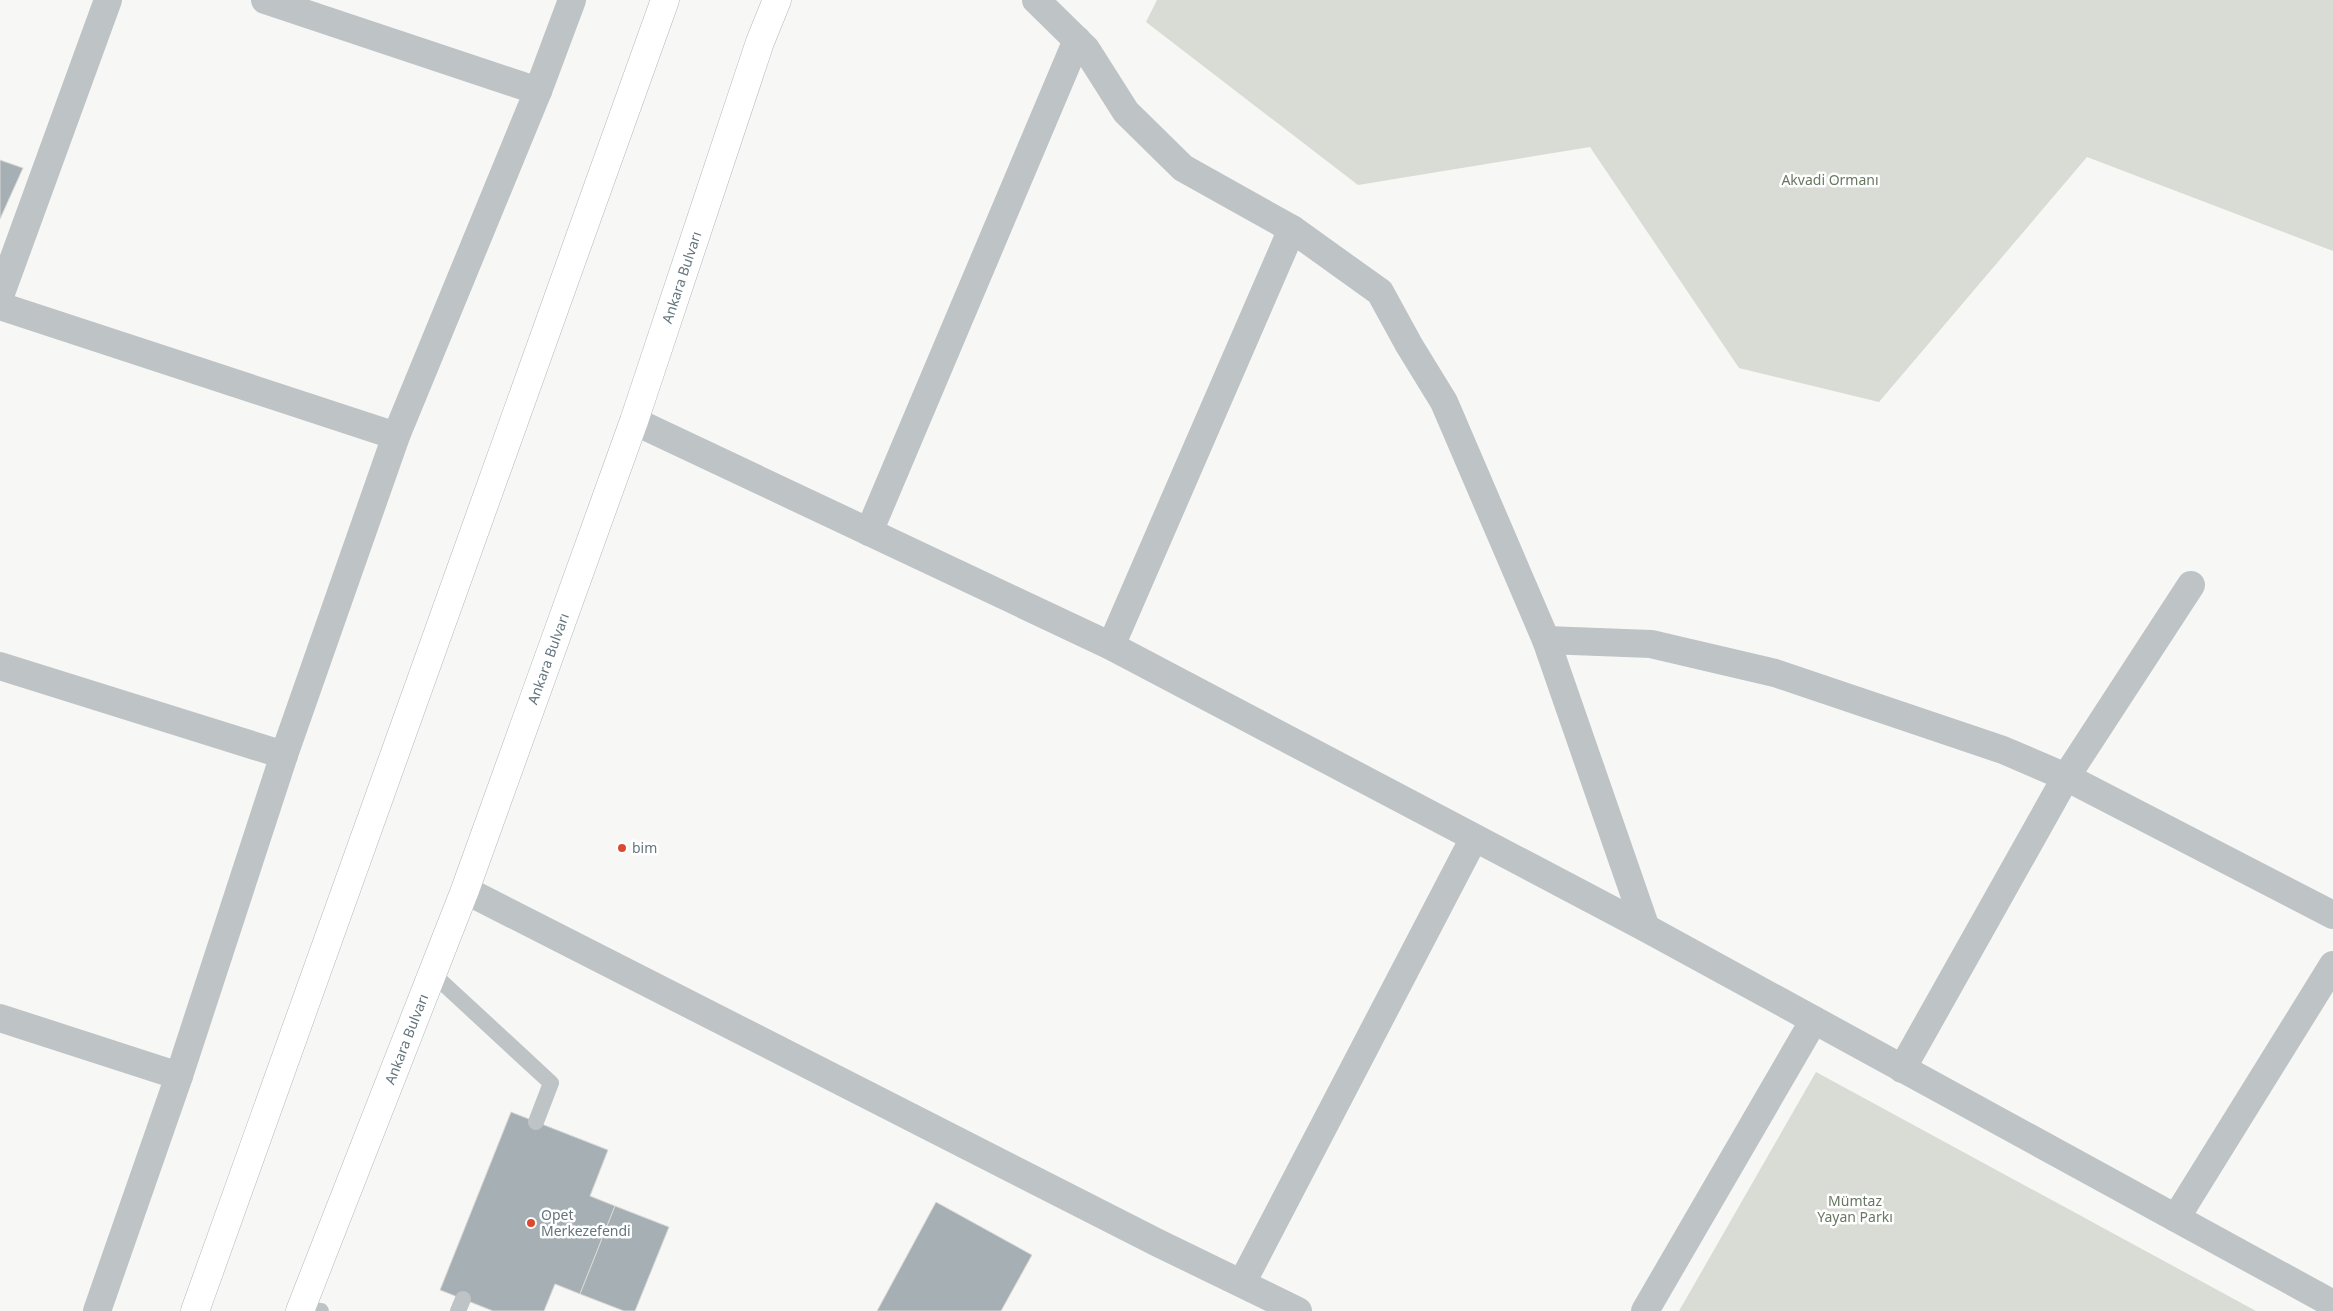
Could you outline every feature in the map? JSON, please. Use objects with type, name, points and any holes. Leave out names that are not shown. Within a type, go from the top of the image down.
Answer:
[{"type":"main road","points":[[195,1311],[665,0]]},
{"type":"main road","name":"Ankara Bulvarı","points":[[307,1310],[464,890],[634,421],[760,42],[777,0]]},
{"type":"street","points":[[0,296],[108,0]]},
{"type":"street","points":[[265,0],[538,90]]},
{"type":"street","points":[[97,1311],[179,1076],[284,755],[396,436],[538,90],[572,0]]},
{"type":"street","points":[[1036,0],[1086,49],[1126,112],[1183,168],[1292,229],[1380,292],[1409,345],[1444,402],[1546,640],[1646,928]]},
{"type":"street","points":[[869,532],[1077,40]]},
{"type":"street","points":[[1111,646],[1292,229]]},
{"type":"street","points":[[0,306],[396,436]]},
{"type":"street","points":[[634,421],[1111,646],[1646,928],[2333,1304]]},
{"type":"street","points":[[1902,1069],[2066,777],[2191,586]]},
{"type":"street","points":[[1546,640],[1651,644],[1776,673],[2003,750],[2066,777],[2333,915]]},
{"type":"street","points":[[0,666],[284,755]]},
{"type":"street","points":[[1242,1283],[1474,838]]},
{"type":"street","points":[[464,890],[1298,1311]]},
{"type":"street","points":[[2176,1218],[2333,965]]},
{"type":"street","points":[[0,1018],[179,1076]]},
{"type":"street","points":[[1645,1311],[1814,1020]]},
{"type":"lane","points":[[432,973],[551,1083],[536,1122]]},
{"type":"green space","name":"Akvadi Ormanı","points":[[1157,0],[2333,0],[2333,251],[2087,157],[1879,402],[1739,368],[1590,147],[1358,185],[1146,22]]},
{"type":"green space","name":"Mümtaz Yayan Parkı","points":[[1816,1072],[2256,1311],[1679,1311]]},
{"type":"building","points":[[0,160],[23,168],[0,219]]},
{"type":"building","points":[[511,1112],[608,1150],[590,1196],[615,1206],[580,1294],[555,1284],[544,1311],[493,1311],[440,1290]]},
{"type":"building","points":[[936,1202],[1032,1255],[1001,1311],[877,1311]]},
{"type":"building","points":[[615,1206],[669,1227],[635,1311],[624,1311],[580,1294]]},
{"type":"place","name":"bim","points":[[622,848]]},
{"type":"place","name":"Opet Merkezefendi","points":[[531,1223]]}]
